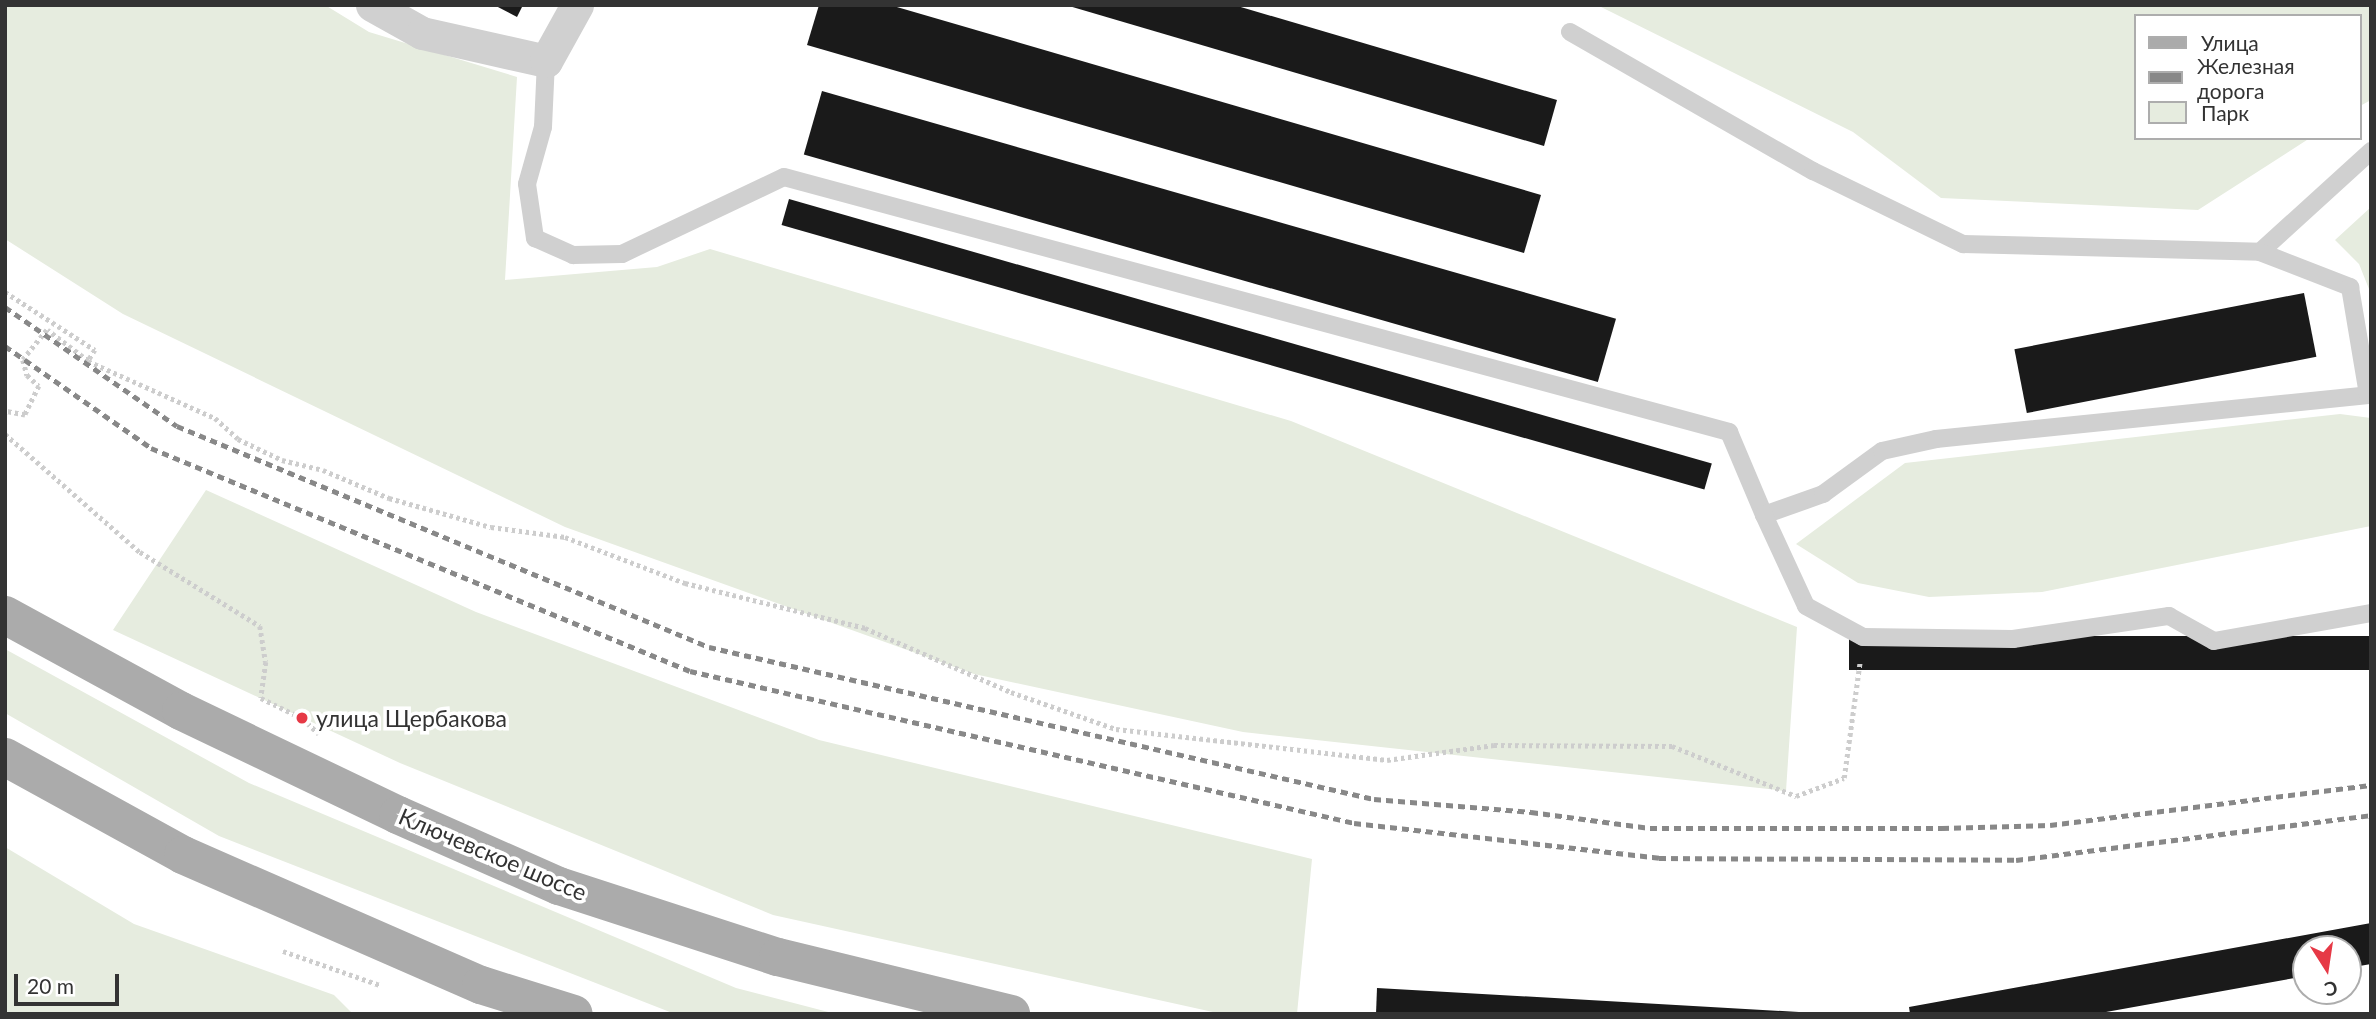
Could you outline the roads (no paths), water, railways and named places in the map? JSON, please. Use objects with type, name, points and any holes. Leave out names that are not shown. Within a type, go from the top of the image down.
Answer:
[{"type":"main road","name":"Ключевское шоссе","points":[[5,615],[181,711],[398,815],[559,886],[778,957],[1011,1014]]},
{"type":"main road","points":[[5,757],[183,855],[472,981],[574,1014]]},
{"type":"street","points":[[372,5],[422,33],[546,61],[577,5]]},
{"type":"lane","points":[[1570,32],[1812,171],[1963,244],[2260,252],[2350,287],[2369,395],[1936,439],[1882,451],[1823,494],[1764,515]]},
{"type":"lane","points":[[546,61],[543,127],[527,184],[535,238],[573,255],[622,254],[784,177],[1729,432],[1806,606],[1863,637],[2013,639],[2169,617],[2214,640],[2371,613]]},
{"type":"lane","points":[[2260,252],[2371,151]]},
{"type":"railway","points":[[5,307],[177,426],[709,647],[1374,799],[1531,812],[1650,828],[1942,828],[2050,825],[2371,785]]},
{"type":"railway","points":[[5,346],[151,448],[690,671],[1354,823],[1659,858],[2016,860],[2371,815]]},
{"type":"place","name":"улица Щербакова","points":[[302,718]]}]
